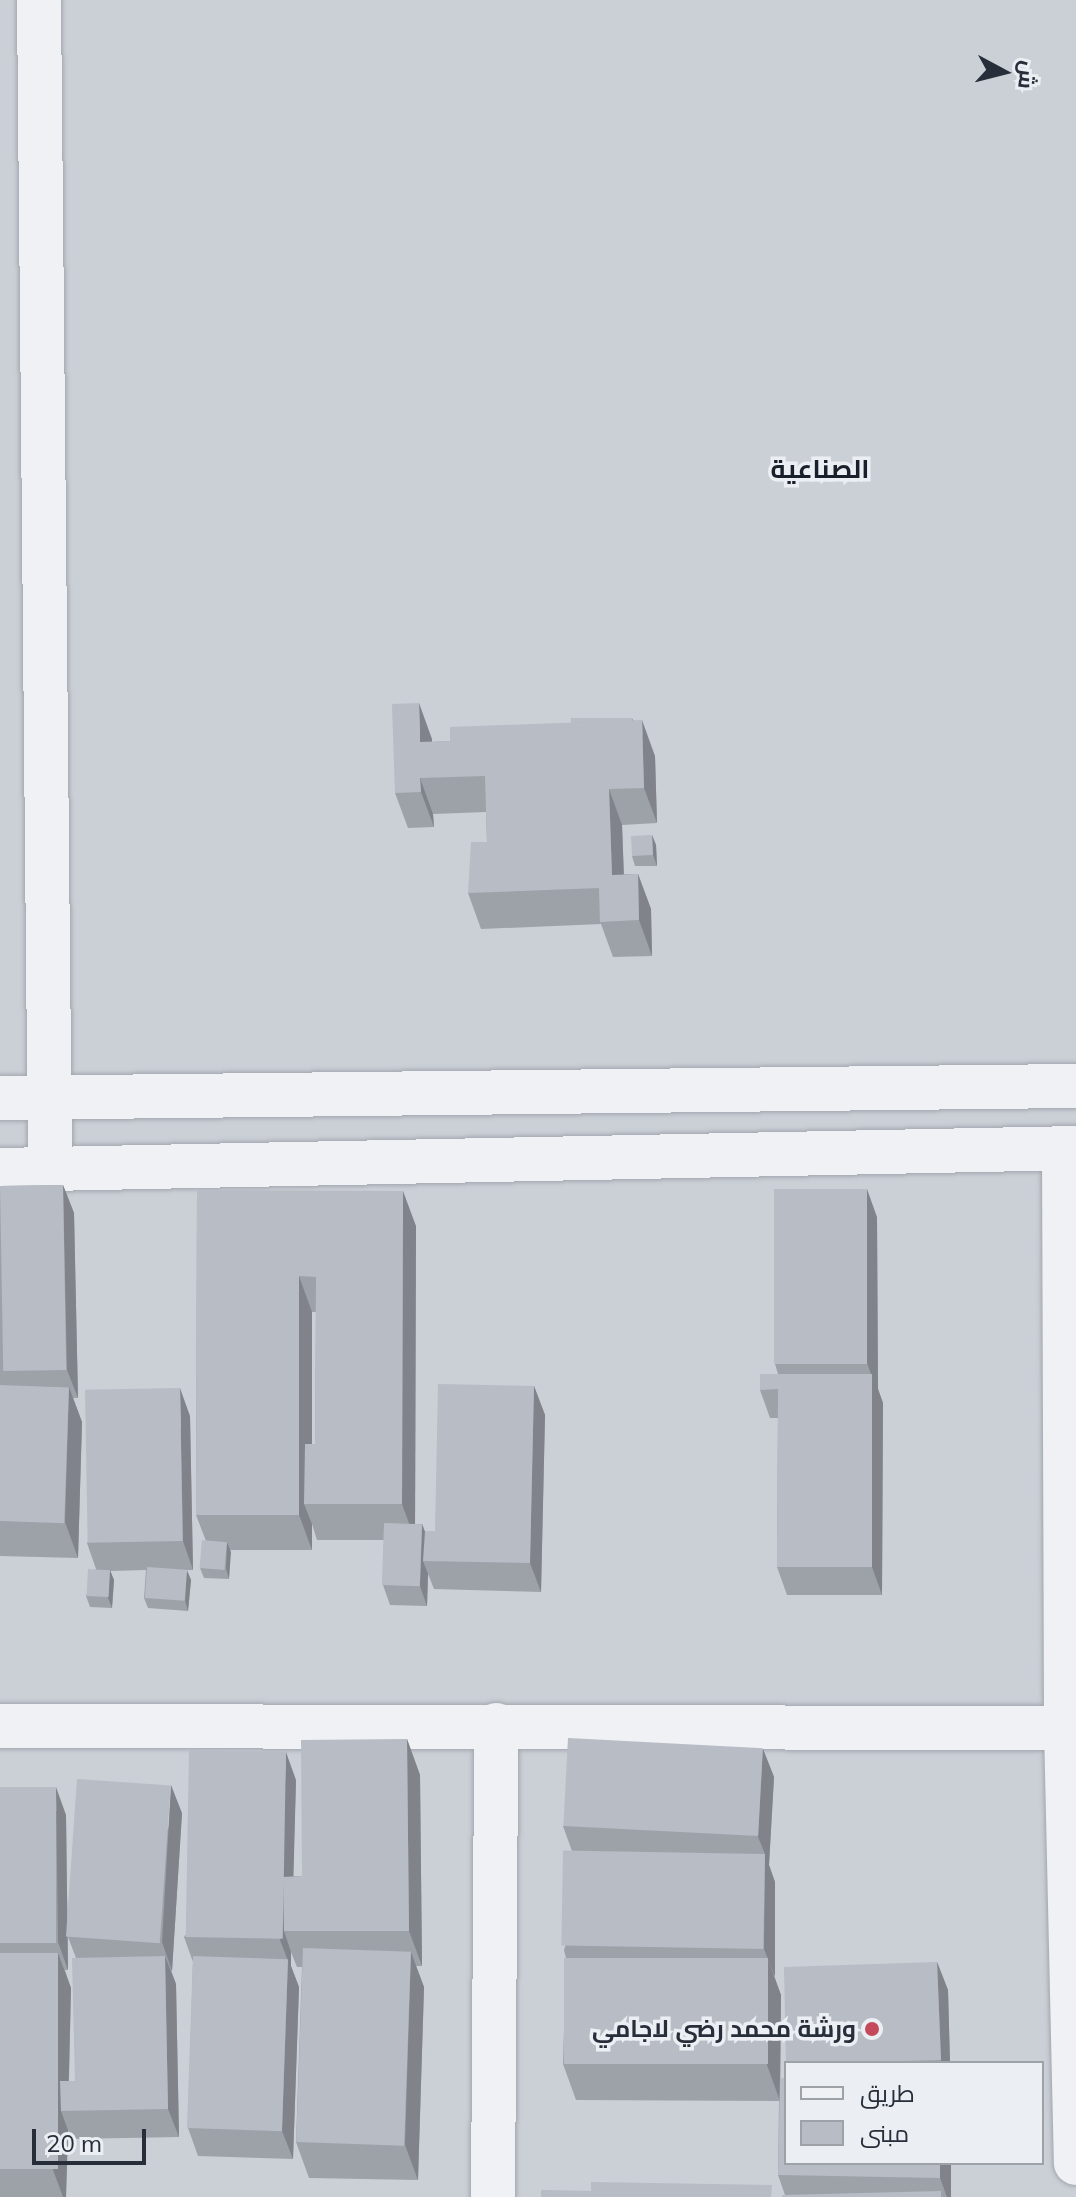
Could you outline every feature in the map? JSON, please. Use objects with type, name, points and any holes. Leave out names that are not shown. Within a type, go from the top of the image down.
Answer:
[{"type":"street","points":[[39,0],[50,1170]]},
{"type":"street","points":[[0,1098],[1076,1086]]},
{"type":"street","points":[[0,1170],[1070,1148],[1066,1728],[1076,2163]]},
{"type":"street","points":[[493,2197],[496,1725]]},
{"type":"street","points":[[0,1726],[1066,1728]]},
{"type":"shaded area","points":[[0,0],[1076,0],[1076,2197],[0,2197]]},
{"type":"building","points":[[419,703],[420,742],[450,741],[450,727],[642,720],[644,788],[609,789],[612,875],[638,874],[639,920],[600,922],[599,888],[468,893],[471,842],[487,842],[485,776],[420,778],[421,792],[395,793],[392,704]]},
{"type":"building","points":[[571,718],[632,718],[632,721],[571,723]]},
{"type":"building","points":[[652,835],[653,855],[632,856],[631,836]]},
{"type":"building","points":[[63,1185],[66,1370],[3,1371],[0,1186]]},
{"type":"building","points":[[774,1189],[867,1189],[867,1364],[774,1364]]},
{"type":"building","points":[[197,1190],[403,1191],[402,1504],[304,1504],[305,1444],[315,1444],[316,1277],[299,1276],[299,1515],[196,1515]]},
{"type":"building","points":[[760,1374],[872,1374],[872,1567],[777,1567],[778,1389],[760,1390]]},
{"type":"building","points":[[438,1384],[534,1386],[530,1563],[423,1561],[425,1531],[435,1531]]},
{"type":"building","points":[[0,1385],[69,1387],[64,1523],[0,1521]]},
{"type":"building","points":[[180,1388],[183,1541],[88,1543],[85,1390]]},
{"type":"building","points":[[384,1523],[422,1524],[420,1586],[382,1585]]},
{"type":"building","points":[[202,1540],[227,1542],[224,1570],[200,1568]]},
{"type":"building","points":[[147,1567],[187,1570],[185,1601],[145,1598]]},
{"type":"building","points":[[88,1569],[110,1570],[109,1597],[87,1596]]},
{"type":"building","points":[[568,1738],[763,1748],[758,1836],[563,1826]]},
{"type":"building","points":[[407,1739],[409,1931],[284,1931],[283,1877],[302,1876],[301,1740]]},
{"type":"building","points":[[189,1750],[286,1752],[283,1939],[186,1937]]},
{"type":"building","points":[[77,1779],[171,1786],[160,1943],[66,1937]]},
{"type":"building","points":[[0,1787],[56,1787],[56,1943],[0,1943]]},
{"type":"building","points":[[563,1850],[765,1854],[763,1949],[561,1945]]},
{"type":"building","points":[[303,1948],[411,1952],[404,2146],[296,2142]]},
{"type":"building","points":[[0,1953],[58,1953],[58,2169],[0,2169]]},
{"type":"building","points":[[165,1956],[168,2109],[61,2111],[60,2081],[75,2081],[72,1958]]},
{"type":"building","points":[[193,1956],[288,1959],[282,2131],[187,2128]]},
{"type":"building","points":[[564,1958],[768,1958],[768,2064],[564,2064]]},
{"type":"building","name":"ورشة محمد رضي لاجامي","points":[[937,1962],[941,2060],[786,2061],[784,1967]]},
{"type":"building","points":[[780,2078],[784,2078],[784,2165],[940,2165],[940,2178],[778,2175]]},
{"type":"building","points":[[591,2182],[772,2185],[771,2197],[541,2197],[541,2190],[591,2191]]},
{"type":"building","points":[[941,2191],[941,2197],[782,2197],[782,2195]]},
{"type":"place","name":"ورشة محمد رضي لاجامي","points":[[872,2029]]},
{"type":"district","name":"الصناعية","points":[[820,469]]}]
